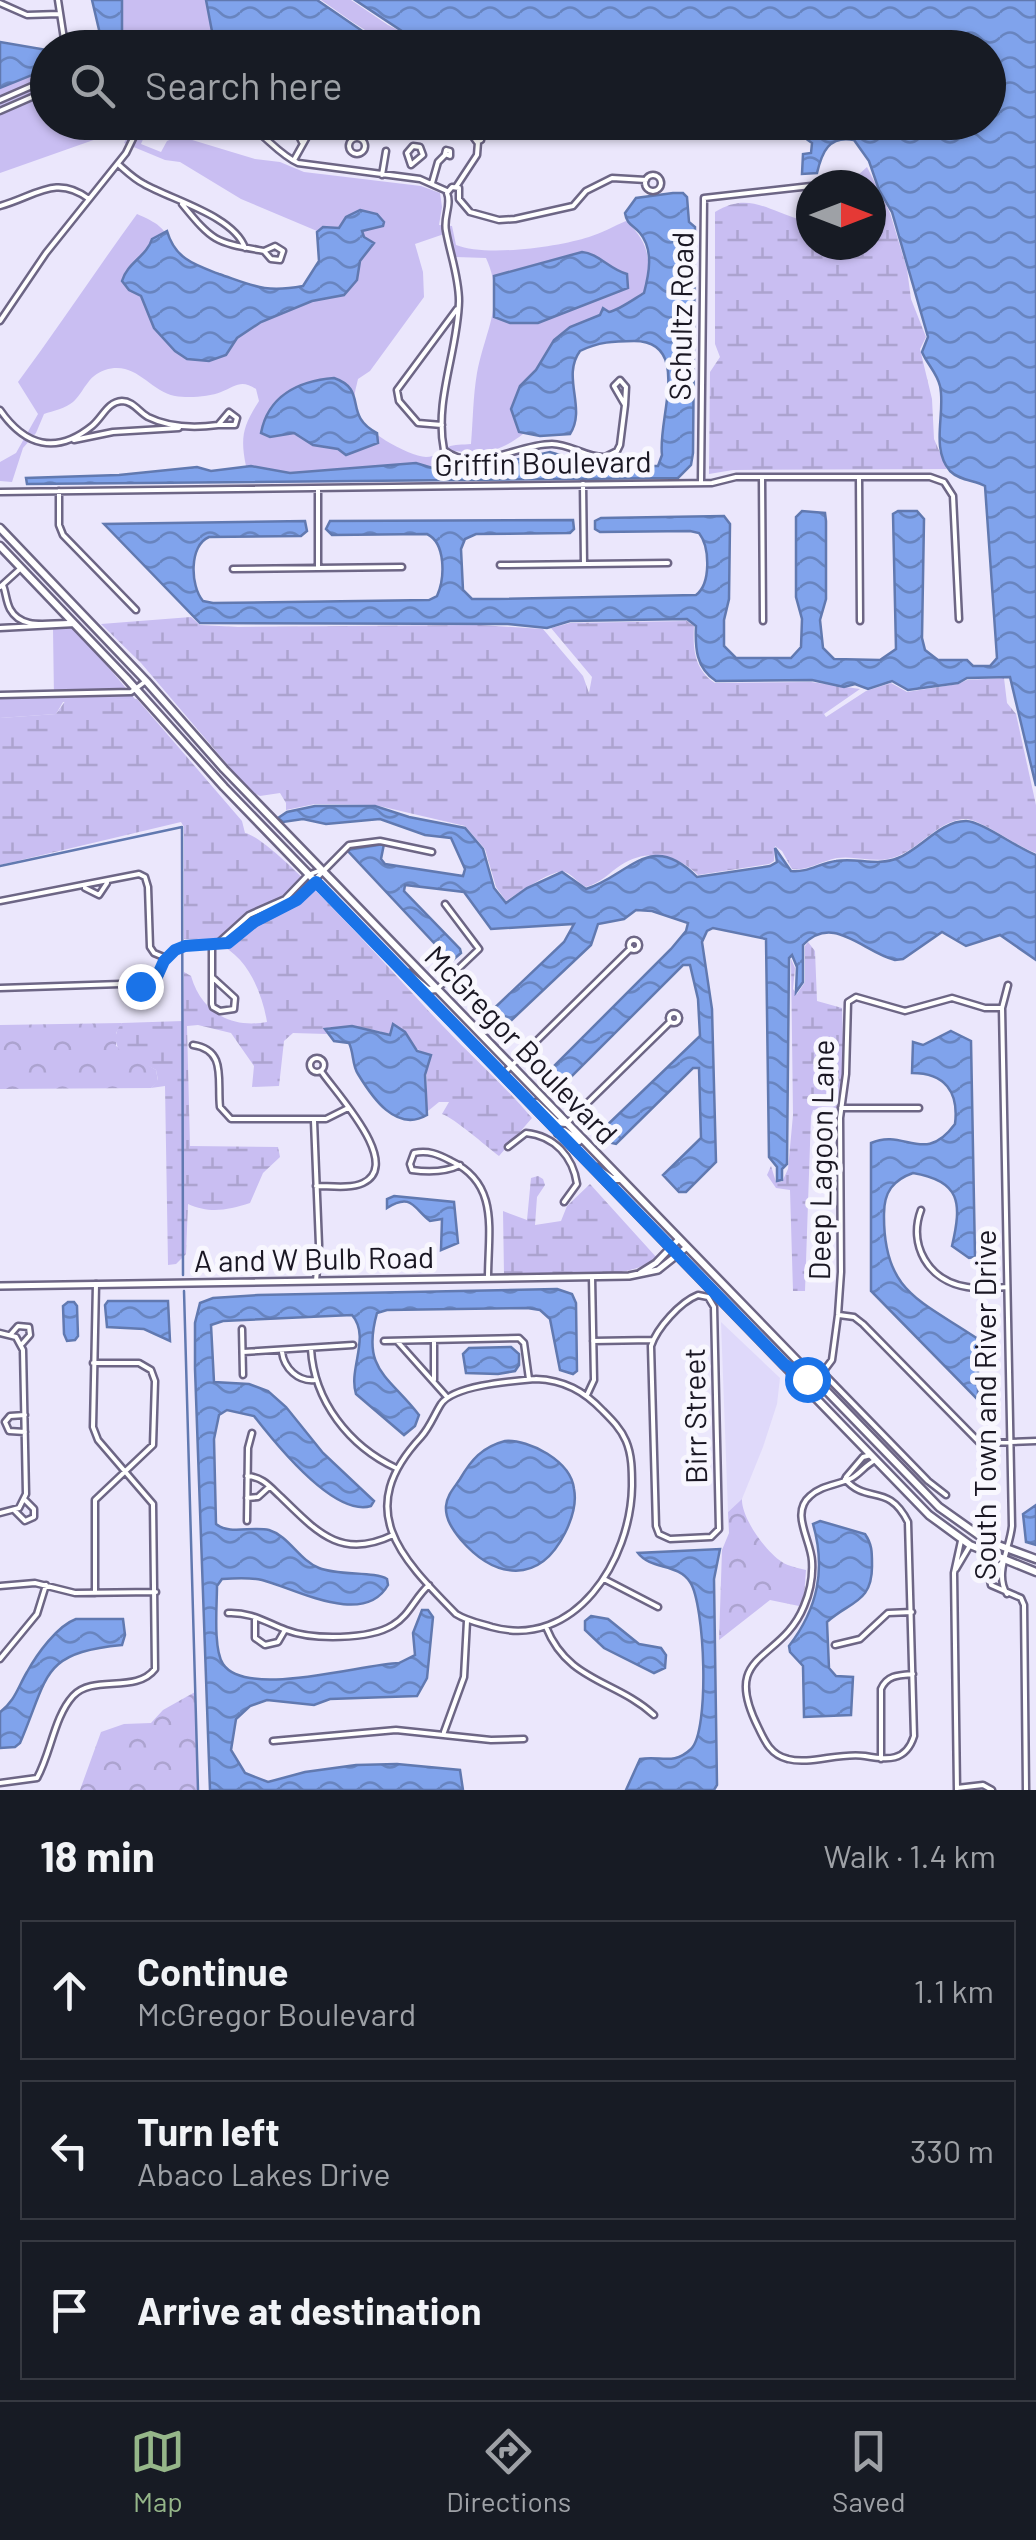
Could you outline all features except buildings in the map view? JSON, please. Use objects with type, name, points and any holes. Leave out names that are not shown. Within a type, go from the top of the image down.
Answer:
[{"type":"main road","name":"McGregor Boulevard","points":[[0,528],[224,769],[679,1239],[820,1377],[950,1517],[1007,1550],[1036,1559]]},
{"type":"main road","name":"McGregor Boulevard","points":[[0,546],[308,875],[930,1516],[970,1546],[1036,1572]]},
{"type":"main road","points":[[76,624],[88,626],[122,656]]},
{"type":"main road","points":[[399,968],[428,990],[436,989]]},
{"type":"main road","points":[[526,1098],[556,1122],[566,1122]]},
{"type":"main road","points":[[558,1133],[571,1134],[596,1159],[602,1160]]},
{"type":"main road","points":[[591,1166],[612,1179],[620,1178]]},
{"type":"main road","points":[[786,1366],[807,1379],[820,1377]]},
{"type":"main road","points":[[874,1457],[880,1454],[906,1473]]},
{"type":"street","points":[[58,0],[62,30]]},
{"type":"street","points":[[0,4],[28,15],[59,14]]},
{"type":"street","points":[[0,100],[30,87]]},
{"type":"street","points":[[0,112],[30,98]]},
{"type":"street","points":[[0,321],[46,253],[134,140]]},
{"type":"street","points":[[268,140],[293,161],[410,178],[447,191],[450,200],[444,226],[455,271],[458,307],[442,424],[444,450],[466,460],[551,444],[605,458],[618,450],[625,405]]},
{"type":"street","points":[[293,161],[302,142]]},
{"type":"street","points":[[447,191],[456,187],[476,155],[478,142]]},
{"type":"street","points":[[382,175],[386,151]]},
{"type":"street","points":[[432,183],[438,162],[445,155]]},
{"type":"street","points":[[354,172],[356,156]]},
{"type":"street","points":[[118,164],[141,182],[227,225],[245,248]]},
{"type":"street","points":[[410,178],[412,165]]},
{"type":"street","points":[[450,200],[459,200],[470,212],[499,220],[515,219],[573,206],[586,191],[612,178],[646,180]]},
{"type":"street","points":[[0,206],[60,186],[71,187],[89,200]]},
{"type":"street","points":[[456,187],[460,190],[459,200]]},
{"type":"street","name":"Schultz Road","points":[[701,483],[704,198],[796,188]]},
{"type":"street","points":[[181,203],[209,236],[224,244],[264,251]]},
{"type":"street","points":[[442,424],[418,423],[399,401],[397,390],[458,307]]},
{"type":"street","points":[[70,440],[92,426],[118,401],[130,403],[150,418],[184,428]]},
{"type":"street","points":[[0,410],[16,432],[30,441],[218,425]]},
{"type":"street","points":[[859,476],[860,621]]},
{"type":"street","name":"Griffin Boulevard","points":[[0,492],[701,483],[731,477],[930,476],[948,486],[954,501],[959,619]]},
{"type":"street","points":[[762,477],[763,621]]},
{"type":"street","points":[[583,484],[584,564]]},
{"type":"street","points":[[318,488],[318,568]]},
{"type":"street","points":[[59,491],[59,525],[63,535],[136,610]]},
{"type":"street","points":[[500,565],[668,563]]},
{"type":"street","points":[[234,568],[402,567]]},
{"type":"street","points":[[21,568],[2,586],[8,605],[20,620],[76,624]]},
{"type":"street","points":[[0,628],[76,624]]},
{"type":"street","points":[[0,695],[114,693],[137,690],[146,681]]},
{"type":"street","points":[[0,988],[146,985],[158,978],[166,958],[185,946],[228,943],[254,922],[297,900],[343,849],[360,842],[385,842],[432,852]]},
{"type":"street","points":[[212,945],[254,912],[286,898],[308,875],[322,870]]},
{"type":"street","points":[[0,901],[134,873],[144,877],[148,887],[150,946],[154,953],[166,958]]},
{"type":"street","points":[[80,886],[99,894],[110,879]]},
{"type":"street","points":[[436,989],[479,949],[445,904]]},
{"type":"street","points":[[212,945],[212,977],[213,1008],[234,1009],[235,998],[212,977]]},
{"type":"street","points":[[502,1074],[631,948]]},
{"type":"street","points":[[1002,1008],[1008,985]]},
{"type":"street","name":"Deep Lagoon Lane","points":[[820,1377],[832,1360],[838,1315],[841,1108],[846,1080],[846,1007],[850,998],[905,1012],[952,998],[985,1008],[1002,1008]]},
{"type":"street","name":"South Town and River Drive","points":[[1002,1008],[1012,1526],[1002,1586],[1007,1594],[1021,1598],[1024,1605],[1026,1790]]},
{"type":"street","points":[[566,1122],[670,1022]]},
{"type":"street","points":[[192,1046],[207,1048],[214,1054],[220,1107],[226,1116],[237,1120],[331,1118],[348,1108]]},
{"type":"street","points":[[316,1186],[357,1185],[367,1181],[373,1172],[372,1142],[320,1071]]},
{"type":"street","points":[[841,1108],[918,1108]]},
{"type":"street","points":[[314,1119],[319,1245],[316,1281]]},
{"type":"street","points":[[550,1140],[558,1133]]},
{"type":"street","points":[[508,1147],[526,1134],[550,1140],[574,1164],[578,1184],[564,1202]]},
{"type":"street","points":[[460,1165],[448,1170],[420,1171],[412,1170],[410,1164],[414,1154],[435,1153],[460,1165],[476,1177],[486,1199],[488,1278]]},
{"type":"street","points":[[922,1210],[916,1229],[917,1245],[933,1270],[962,1286],[1008,1288]]},
{"type":"street","points":[[629,1276],[650,1268],[679,1239]]},
{"type":"street","name":"A and W Bulb Road","points":[[0,1286],[629,1276],[658,1270],[687,1247]]},
{"type":"street","points":[[587,1395],[594,1380],[592,1276]]},
{"type":"street","points":[[0,1783],[30,1782],[37,1778],[65,1710],[80,1691],[145,1680],[156,1662],[153,1504],[95,1433],[96,1284]]},
{"type":"street","name":"Birr Street","points":[[698,1295],[709,1299],[714,1307],[718,1534],[711,1537],[670,1538],[658,1534],[653,1340],[690,1298],[698,1295]]},
{"type":"street","points":[[838,1315],[859,1320],[976,1440],[986,1444],[1036,1442]]},
{"type":"street","points":[[0,1513],[15,1511],[25,1500],[22,1344],[30,1335],[29,1327],[18,1326],[11,1334]]},
{"type":"street","points":[[242,1329],[243,1375]]},
{"type":"street","points":[[0,1333],[11,1334],[22,1344]]},
{"type":"street","points":[[434,1340],[434,1381]]},
{"type":"street","points":[[384,1341],[522,1340],[529,1379]]},
{"type":"street","points":[[593,1341],[653,1340]]},
{"type":"street","points":[[397,1341],[448,1397]]},
{"type":"street","points":[[243,1352],[353,1345]]},
{"type":"street","points":[[311,1350],[315,1380],[332,1415],[374,1456],[396,1468]]},
{"type":"street","points":[[282,1352],[287,1366],[300,1378],[315,1380]]},
{"type":"street","points":[[93,1363],[140,1363],[155,1380],[155,1439],[150,1450],[95,1500],[94,1593]]},
{"type":"street","points":[[820,1377],[946,1495]]},
{"type":"street","points":[[529,1379],[555,1381],[587,1395],[622,1432],[631,1460],[628,1526],[617,1556],[604,1579],[578,1606],[546,1627],[516,1633],[467,1621],[407,1563],[393,1535],[388,1505],[396,1468],[448,1397],[468,1387],[529,1379]]},
{"type":"street","points":[[24,1415],[10,1416],[4,1422],[9,1431],[25,1432]]},
{"type":"street","points":[[248,1521],[252,1433]]},
{"type":"street","points":[[845,1479],[858,1490],[889,1498],[906,1516],[910,1528],[912,1742],[898,1757],[837,1755],[796,1760],[778,1755],[765,1742],[744,1698],[750,1669],[790,1630],[809,1592],[812,1562],[801,1516],[804,1502],[812,1494],[845,1479],[863,1458],[874,1457]]},
{"type":"street","points":[[248,1476],[262,1480],[334,1542],[359,1547],[393,1535]]},
{"type":"street","points":[[248,1498],[270,1487]]},
{"type":"street","points":[[15,1511],[25,1521],[34,1517],[34,1509],[25,1500]]},
{"type":"street","points":[[961,1540],[954,1573],[958,1789],[983,1786],[992,1790]]},
{"type":"street","points":[[954,1573],[970,1546]]},
{"type":"street","points":[[1004,1560],[990,1585],[1007,1594]]},
{"type":"street","points":[[604,1579],[658,1607]]},
{"type":"street","points":[[0,1586],[46,1585],[74,1593],[156,1592]]},
{"type":"street","points":[[0,1659],[37,1614],[46,1585]]},
{"type":"street","points":[[228,1613],[248,1612],[284,1630],[323,1638],[380,1631],[401,1620],[416,1596],[429,1586]]},
{"type":"street","points":[[835,1646],[860,1639],[888,1613],[912,1612]]},
{"type":"street","points":[[255,1616],[255,1638],[265,1645],[278,1642],[284,1630]]},
{"type":"street","points":[[444,1733],[464,1677],[467,1621]]},
{"type":"street","points":[[546,1627],[554,1646],[574,1668],[642,1704],[654,1715]]},
{"type":"street","points":[[880,1759],[881,1689],[896,1675],[913,1674]]},
{"type":"street","points":[[273,1741],[382,1730],[524,1740]]},
{"type":"shaded area","points":[[721,1322],[780,1378],[777,1404],[763,1447],[742,1499],[728,1512]]},
{"type":"green space","points":[[92,0],[206,0],[212,30],[99,30]]},
{"type":"green space","points":[[321,0],[351,0],[398,30],[360,27]]},
{"type":"green space","points":[[0,42],[30,47],[30,140],[94,140],[0,173]]},
{"type":"green space","points":[[143,140],[141,144],[161,152],[169,140],[192,140],[255,159],[280,162],[304,172],[421,186],[440,193],[439,225],[452,226],[456,245],[469,249],[559,244],[626,221],[640,237],[647,254],[644,293],[612,312],[605,308],[565,330],[555,340],[511,407],[523,434],[491,450],[455,451],[439,470],[416,463],[290,473],[246,466],[243,439],[259,401],[256,389],[242,384],[211,395],[175,396],[134,373],[116,368],[94,376],[70,404],[44,414],[36,433],[23,448],[12,482],[0,481],[0,462],[16,453],[38,414],[18,382],[137,214],[161,228],[189,263],[259,287],[303,286],[319,261],[317,231],[241,199],[180,162],[124,143]],"holes":[[[447,233],[456,257],[486,258],[492,274],[494,302],[477,373],[471,444],[450,446],[426,457],[397,447],[366,426],[354,403],[358,379],[370,371],[424,297],[423,272],[415,244]]]},
{"type":"green space","points":[[737,203],[766,207],[796,218],[796,260],[886,260],[886,205],[907,269],[911,299],[926,337],[920,349],[932,399],[934,439],[947,469],[733,470],[709,474],[710,372],[720,357],[715,344],[715,212]]},
{"type":"green space","points":[[191,617],[200,625],[238,627],[480,625],[543,629],[583,676],[589,693],[592,677],[551,628],[570,623],[687,621],[694,626],[698,664],[715,683],[811,682],[860,689],[824,714],[826,717],[866,691],[891,683],[907,692],[967,680],[1004,678],[1007,703],[1016,714],[1036,805],[1036,853],[966,819],[939,828],[890,859],[837,858],[792,869],[775,846],[774,861],[769,864],[698,875],[671,858],[641,856],[586,887],[560,872],[506,901],[496,887],[485,849],[465,826],[375,805],[315,804],[286,810],[280,793],[260,796],[250,791],[141,663],[101,624]]},
{"type":"green space","points":[[74,626],[135,699],[63,702],[56,714],[0,718],[0,697],[54,698],[53,629]]},
{"type":"green space","points":[[137,699],[242,821],[245,833],[261,841],[312,887],[532,1118],[499,1156],[442,1114],[449,1102],[439,1102],[428,1111],[424,1106],[426,1054],[412,1046],[405,1032],[386,1035],[380,1031],[330,1027],[325,1029],[327,1034],[293,1033],[284,1041],[279,1086],[252,1087],[254,1066],[231,1033],[187,1026],[190,1146],[278,1147],[280,1157],[263,1173],[250,1203],[219,1210],[188,1204],[186,1254],[176,1264],[168,1265],[165,1086],[151,1088],[158,1080],[156,1070],[120,1051],[116,1033],[122,1023],[183,1021],[184,972],[191,976],[210,1008],[241,1023],[267,1022],[257,987],[244,965],[227,949],[209,941],[184,939],[181,822],[0,865],[0,718],[56,714],[66,700]]},
{"type":"green space","points":[[808,942],[815,951],[817,1001],[842,1008],[844,1075],[837,1108],[813,1110],[811,1116],[805,1291],[793,1291],[790,1190],[776,1188],[767,1175],[771,1166],[776,1182],[782,1182],[788,1169],[793,1115],[791,959],[795,968],[793,989],[797,994],[805,982]]},
{"type":"green space","points":[[122,1023],[116,1033],[116,1046],[156,1070],[158,1081],[151,1088],[0,1089],[0,1025]]},
{"type":"green space","points":[[538,1176],[545,1185],[537,1197],[535,1225],[561,1221],[567,1206],[590,1184],[657,1258],[643,1266],[605,1274],[504,1275],[503,1211],[527,1220],[531,1178]]},
{"type":"green space","points":[[742,1499],[750,1524],[768,1550],[784,1563],[806,1570],[804,1596],[799,1606],[770,1600],[719,1640],[722,1550],[729,1533],[728,1512]]},
{"type":"green space","points":[[195,1692],[198,1790],[80,1790],[101,1732],[124,1724],[151,1723],[163,1710]]},
{"type":"water","points":[[92,0],[122,0],[122,30],[99,30]]},
{"type":"water","points":[[206,0],[317,0],[361,30],[212,30]]},
{"type":"water","points":[[355,0],[1036,0],[1036,786],[1010,677],[967,678],[958,683],[908,690],[892,681],[868,689],[812,680],[716,681],[701,664],[696,626],[687,619],[570,621],[547,628],[508,624],[200,623],[104,524],[305,521],[307,531],[301,536],[209,537],[202,541],[195,557],[194,576],[203,601],[213,603],[429,600],[437,596],[441,553],[427,534],[332,535],[326,529],[330,521],[573,520],[570,533],[476,534],[465,539],[461,549],[463,590],[472,599],[696,595],[704,583],[707,565],[699,533],[600,532],[595,529],[595,521],[724,516],[730,524],[724,646],[736,658],[791,658],[801,647],[802,619],[796,597],[796,517],[802,511],[825,513],[826,599],[820,620],[823,648],[834,659],[880,660],[896,649],[893,514],[917,511],[924,519],[925,650],[938,660],[967,660],[973,666],[990,666],[997,658],[985,486],[954,474],[944,462],[940,386],[922,352],[928,337],[886,202],[886,170],[872,170],[854,140],[1006,140],[1006,30],[400,30]]},
{"type":"water","points":[[0,42],[30,47],[30,76],[0,88]]},
{"type":"water","points":[[808,140],[838,140],[824,152],[818,170],[802,170],[803,154],[811,153],[812,143]]},
{"type":"water","points":[[673,193],[687,197],[689,222],[695,227],[693,453],[691,465],[678,478],[27,484],[26,478],[197,467],[211,471],[251,466],[290,473],[416,463],[439,470],[466,471],[550,452],[597,466],[658,466],[668,385],[663,354],[652,344],[613,342],[580,351],[573,371],[576,414],[570,434],[540,436],[519,432],[511,409],[520,386],[536,370],[554,340],[570,327],[600,315],[603,308],[613,311],[644,293],[649,254],[625,213],[636,198]]},
{"type":"water","points":[[360,210],[377,214],[384,222],[383,226],[362,231],[374,243],[360,261],[357,280],[344,295],[312,301],[261,322],[237,338],[226,355],[209,361],[187,359],[175,351],[154,328],[141,296],[122,281],[152,239],[167,231],[181,255],[202,267],[260,287],[303,286],[319,261],[317,232],[323,227],[339,228],[346,217]]},
{"type":"water","points":[[582,252],[627,274],[628,288],[538,323],[510,323],[494,317],[494,276]]},
{"type":"water","points":[[334,378],[351,389],[360,418],[377,433],[378,443],[346,455],[338,449],[313,445],[294,433],[270,437],[261,433],[270,409],[287,393],[308,383]]},
{"type":"water","points":[[315,806],[375,806],[465,828],[483,849],[494,888],[506,903],[562,872],[586,889],[653,856],[681,863],[697,877],[770,866],[777,862],[775,848],[791,871],[844,860],[890,861],[939,830],[957,822],[973,822],[1036,855],[1036,960],[1000,935],[966,946],[942,932],[903,959],[895,960],[837,934],[814,936],[803,945],[803,982],[796,992],[797,967],[792,955],[789,958],[787,1164],[782,1169],[782,1180],[777,1181],[777,1167],[769,1157],[766,939],[713,928],[707,931],[702,942],[712,1009],[716,1162],[686,1192],[679,1192],[663,1175],[701,1138],[699,1068],[693,1068],[616,1144],[607,1142],[600,1132],[700,1036],[698,999],[690,965],[683,965],[559,1089],[554,1091],[543,1077],[671,949],[688,923],[636,910],[624,919],[598,924],[591,945],[500,1031],[486,1016],[564,942],[574,924],[491,929],[464,892],[405,885],[404,891],[460,949],[461,953],[449,959],[347,850],[384,844],[381,859],[385,864],[463,876],[465,869],[451,838],[425,835],[380,819],[326,824],[303,819],[283,822],[278,818]]},
{"type":"water","points":[[393,1024],[405,1032],[417,1051],[431,1055],[425,1075],[427,1115],[416,1119],[395,1116],[386,1110],[356,1070],[349,1043],[334,1041],[325,1029],[352,1026],[390,1035]]},
{"type":"water","points":[[951,1031],[971,1041],[975,1257],[969,1258],[952,1246],[957,1206],[949,1188],[913,1173],[895,1183],[888,1193],[885,1240],[898,1278],[909,1291],[978,1339],[978,1400],[871,1291],[871,1143],[934,1143],[955,1124],[955,1103],[947,1086],[933,1076],[912,1073],[913,1042],[923,1045]]},
{"type":"water","points":[[394,1196],[454,1202],[458,1243],[441,1250],[442,1219],[430,1221],[407,1202],[387,1208],[387,1199]]},
{"type":"water","points":[[557,1289],[572,1294],[576,1303],[577,1371],[573,1374],[560,1370],[550,1319],[540,1310],[377,1313],[373,1332],[375,1360],[419,1415],[415,1426],[404,1435],[356,1394],[360,1333],[352,1315],[223,1321],[211,1325],[214,1382],[249,1384],[268,1391],[323,1453],[374,1501],[371,1506],[356,1506],[340,1500],[306,1475],[254,1416],[227,1410],[219,1415],[214,1439],[216,1524],[227,1529],[269,1530],[319,1568],[381,1577],[387,1579],[388,1585],[377,1597],[346,1604],[328,1602],[262,1580],[222,1579],[217,1586],[216,1627],[223,1664],[236,1674],[279,1679],[399,1663],[415,1655],[413,1633],[422,1610],[428,1610],[433,1617],[427,1678],[417,1696],[330,1699],[314,1705],[267,1700],[250,1706],[236,1719],[231,1750],[245,1773],[268,1782],[305,1772],[397,1764],[460,1770],[463,1790],[210,1790],[195,1369],[195,1323],[200,1303],[213,1298],[258,1295]]},
{"type":"water","points":[[108,1301],[168,1301],[170,1341],[144,1329],[107,1327]]},
{"type":"water","points":[[68,1302],[77,1306],[78,1336],[67,1341],[63,1306]]},
{"type":"water","points":[[511,1347],[519,1354],[515,1371],[466,1373],[463,1354],[469,1348]]},
{"type":"water","points":[[505,1441],[537,1448],[557,1461],[571,1479],[575,1495],[570,1522],[554,1550],[543,1562],[516,1571],[488,1563],[474,1553],[455,1532],[446,1511],[449,1495],[473,1460]]},
{"type":"water","points":[[1036,1505],[1036,1545],[1026,1542],[1023,1514]]},
{"type":"water","points":[[820,1521],[865,1534],[871,1548],[871,1577],[864,1594],[827,1622],[829,1668],[836,1676],[853,1677],[851,1715],[804,1717],[803,1666],[789,1646],[807,1617],[817,1588],[819,1557],[813,1524]]},
{"type":"water","points":[[720,1549],[714,1579],[717,1785],[714,1790],[626,1790],[640,1759],[672,1759],[691,1749],[697,1738],[703,1694],[702,1640],[690,1582],[679,1572],[650,1562],[638,1553]]},
{"type":"water","points":[[591,1616],[608,1619],[639,1644],[661,1648],[666,1655],[665,1668],[654,1673],[604,1648],[585,1630],[585,1621]]},
{"type":"water","points":[[76,1619],[123,1619],[122,1645],[76,1654],[61,1662],[43,1685],[20,1743],[0,1748],[0,1712],[48,1641]]},
{"type":"waterway","points":[[0,866],[182,827],[183,1275]]},
{"type":"waterway","points":[[184,1291],[198,1790]]},
{"type":"route","points":[[140,986],[155,981],[164,961],[175,950],[228,943],[254,922],[297,900],[316,882],[784,1364],[807,1379]]}]
